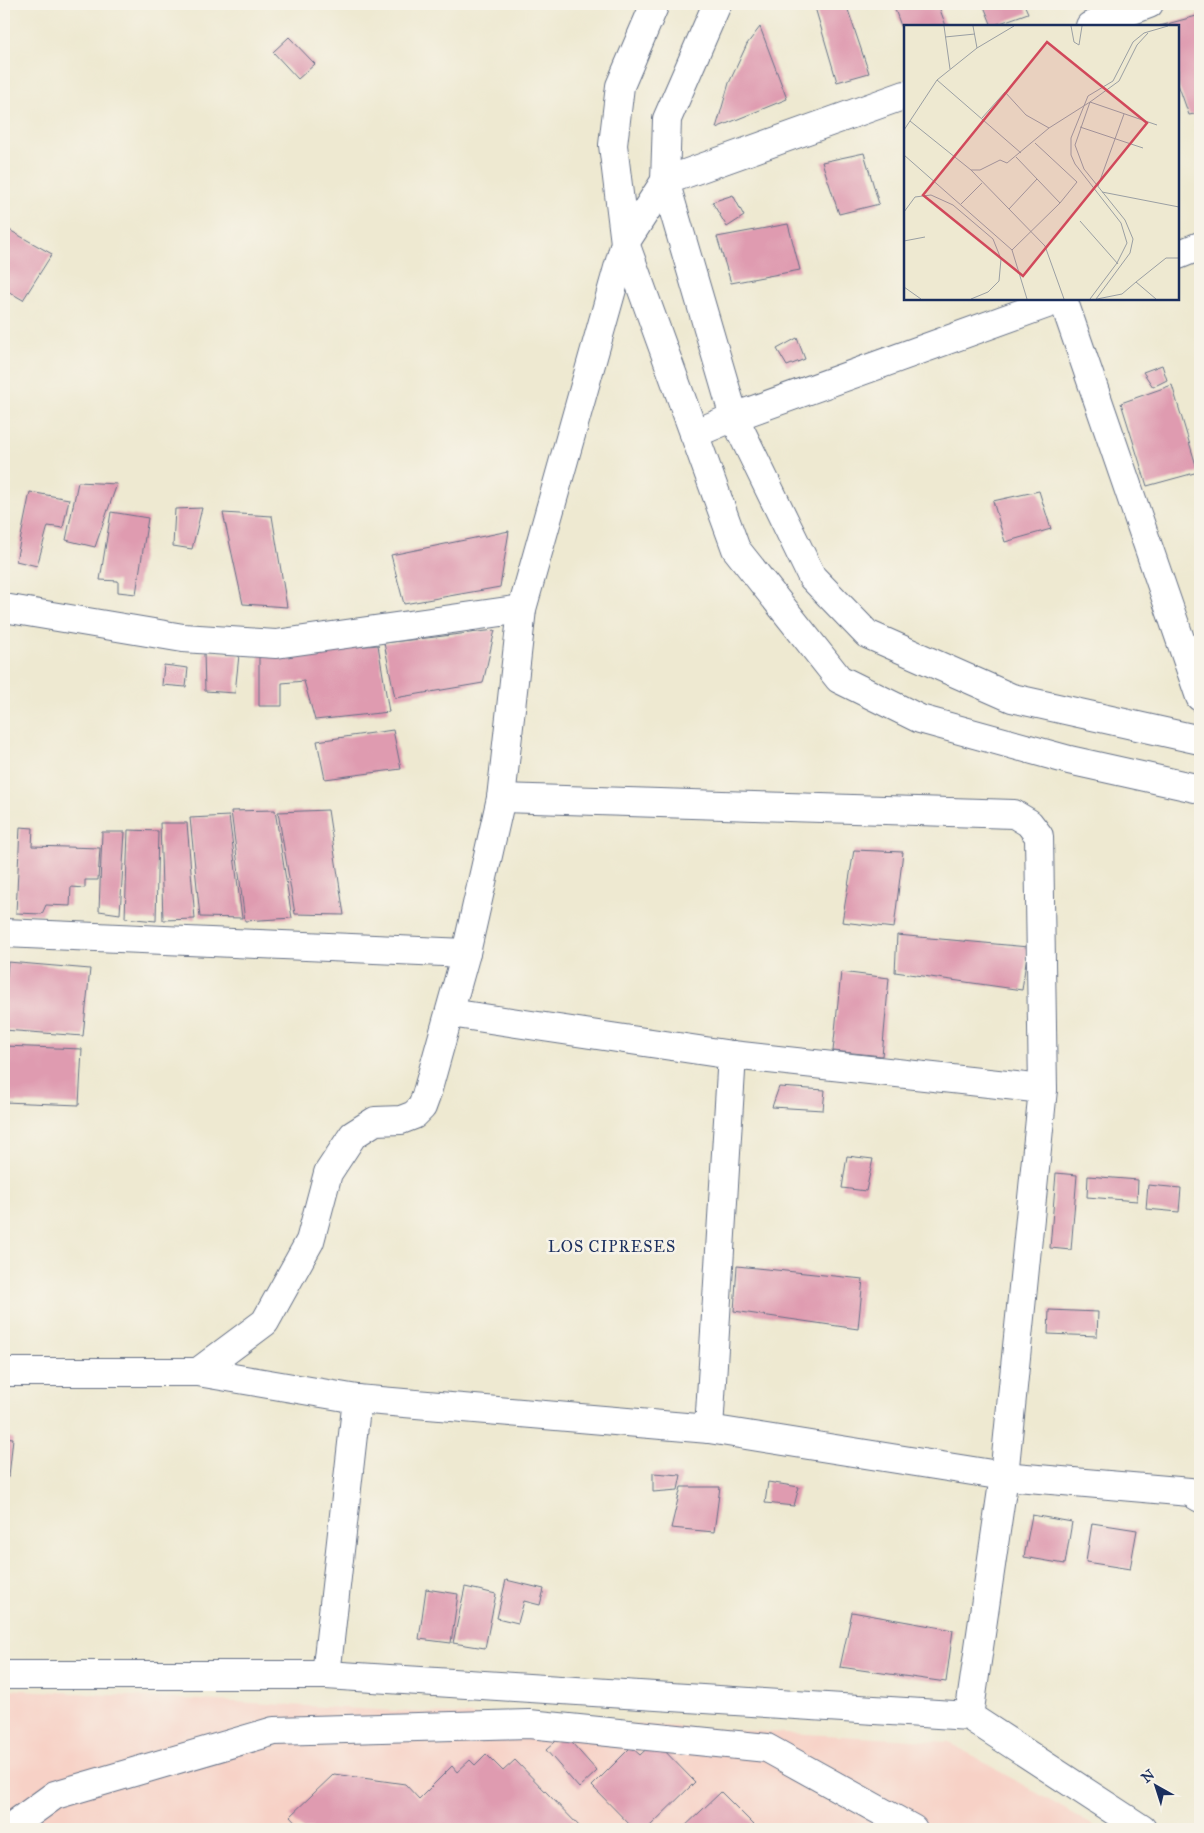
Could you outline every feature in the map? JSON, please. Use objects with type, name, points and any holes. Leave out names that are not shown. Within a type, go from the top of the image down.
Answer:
[{"type":"street","points":[[655,4],[620,86],[613,146],[625,243],[736,548],[838,679],[920,719],[1069,760],[1200,789]]},
{"type":"street","points":[[717,4],[667,119],[665,181],[734,417],[812,577],[867,634],[1012,698],[1200,740]]},
{"type":"street","points":[[1093,25],[1149,4]]},
{"type":"street","points":[[198,1372],[266,1322],[310,1241],[328,1173],[353,1134],[375,1121],[402,1120],[414,1115],[422,1107],[466,954],[501,798],[522,609],[625,243],[665,181],[904,95]]},
{"type":"street","points":[[1179,255],[1200,246]]},
{"type":"street","points":[[694,434],[734,417],[1059,300]]},
{"type":"street","points":[[1062,300],[1200,697]]},
{"type":"street","points":[[779,604],[812,577]]},
{"type":"street","points":[[4,608],[183,638],[276,644],[522,609]]},
{"type":"street","points":[[501,798],[1014,814],[1029,823],[1040,836],[1043,1089],[1004,1476],[969,1716]]},
{"type":"street","points":[[4,933],[466,954]]},
{"type":"street","points":[[450,1014],[732,1055],[1043,1089]]},
{"type":"street","points":[[709,1429],[732,1055]]},
{"type":"street","points":[[4,1372],[198,1372],[358,1399],[709,1429],[1004,1476],[1190,1492],[1200,1498]]},
{"type":"street","points":[[326,1675],[358,1399]]},
{"type":"street","points":[[4,1675],[326,1675],[969,1716],[1142,1829]]},
{"type":"street","points":[[8,1829],[55,1795],[274,1732],[530,1724],[767,1748],[913,1829]]},
{"type":"shaded area","points":[[4,1689],[949,1742],[1099,1829],[4,1829]]},
{"type":"building","points":[[814,4],[846,4],[869,73],[837,82]]},
{"type":"building","points":[[893,4],[938,4],[946,25],[904,25],[904,34]]},
{"type":"building","points":[[983,4],[1024,4],[1028,13],[992,25]]},
{"type":"building","points":[[1200,15],[1200,113],[1189,115],[1179,87],[1179,25],[1164,25]]},
{"type":"building","points":[[760,27],[787,99],[716,128],[729,83],[747,44]]},
{"type":"building","points":[[289,37],[315,64],[298,79],[273,52]]},
{"type":"building","points":[[864,153],[879,204],[839,214],[822,162]]},
{"type":"building","points":[[733,195],[744,216],[727,227],[712,202]]},
{"type":"building","points":[[788,224],[800,270],[731,283],[717,237]]},
{"type":"building","points":[[4,227],[52,254],[23,300],[4,289]]},
{"type":"building","points":[[797,338],[805,359],[787,366],[777,349]]},
{"type":"building","points":[[1162,365],[1167,380],[1153,387],[1143,372]]},
{"type":"building","points":[[1172,385],[1198,472],[1147,486],[1121,403]]},
{"type":"building","points":[[78,482],[117,484],[95,547],[66,540]]},
{"type":"building","points":[[1039,491],[1051,529],[1005,542],[993,501]]},
{"type":"building","points":[[30,492],[69,499],[63,528],[48,526],[37,566],[16,561]]},
{"type":"building","points":[[202,508],[192,549],[173,546],[175,509]]},
{"type":"building","points":[[111,512],[148,518],[136,594],[118,592],[118,581],[100,580]]},
{"type":"building","points":[[223,513],[272,516],[287,607],[243,604]]},
{"type":"building","points":[[509,531],[500,587],[404,604],[391,555]]},
{"type":"building","points":[[495,630],[483,683],[395,698],[384,643]]},
{"type":"building","points":[[378,645],[389,712],[315,720],[304,681],[282,683],[282,706],[259,706],[259,655]]},
{"type":"building","points":[[204,652],[239,655],[235,693],[205,691]]},
{"type":"building","points":[[164,665],[188,668],[186,687],[162,685]]},
{"type":"building","points":[[393,730],[401,769],[325,779],[317,741]]},
{"type":"building","points":[[275,810],[292,918],[245,921],[231,811]]},
{"type":"building","points":[[328,810],[344,915],[295,914],[278,812]]},
{"type":"building","points":[[229,816],[242,918],[200,917],[190,818]]},
{"type":"building","points":[[160,823],[187,823],[195,919],[163,920]]},
{"type":"building","points":[[20,827],[33,828],[32,846],[100,848],[98,880],[85,880],[85,888],[71,887],[70,906],[46,905],[42,914],[16,913]]},
{"type":"building","points":[[128,830],[158,831],[156,921],[125,918]]},
{"type":"building","points":[[102,832],[125,832],[120,914],[99,911]]},
{"type":"building","points":[[854,850],[903,852],[894,928],[842,922]]},
{"type":"building","points":[[897,935],[1028,947],[1022,990],[895,972]]},
{"type":"building","points":[[4,948],[6,948],[5,961],[4,961]]},
{"type":"building","points":[[8,962],[90,969],[83,1036],[4,1030]]},
{"type":"building","points":[[841,972],[889,978],[882,1056],[833,1051]]},
{"type":"building","points":[[4,1046],[82,1049],[79,1105],[4,1102]]},
{"type":"building","points":[[779,1087],[825,1090],[823,1110],[772,1107]]},
{"type":"building","points":[[847,1156],[873,1159],[866,1191],[842,1188]]},
{"type":"building","points":[[1056,1173],[1077,1175],[1071,1250],[1050,1248]]},
{"type":"building","points":[[1088,1176],[1138,1180],[1137,1201],[1087,1197]]},
{"type":"building","points":[[1148,1185],[1181,1188],[1179,1212],[1146,1209]]},
{"type":"building","points":[[737,1266],[863,1279],[858,1329],[734,1311]]},
{"type":"building","points":[[1049,1310],[1098,1312],[1097,1336],[1048,1334]]},
{"type":"building","points":[[4,1437],[13,1438],[9,1477],[4,1476]]},
{"type":"building","points":[[653,1473],[681,1475],[678,1490],[653,1492]]},
{"type":"building","points":[[768,1482],[799,1487],[794,1506],[765,1503]]},
{"type":"building","points":[[681,1487],[720,1487],[714,1532],[671,1528]]},
{"type":"building","points":[[1032,1515],[1072,1522],[1065,1564],[1024,1557]]},
{"type":"building","points":[[1092,1523],[1137,1530],[1130,1569],[1086,1562]]},
{"type":"building","points":[[506,1580],[544,1589],[540,1605],[524,1601],[518,1623],[497,1618]]},
{"type":"building","points":[[465,1587],[496,1594],[485,1648],[453,1643]]},
{"type":"building","points":[[426,1589],[458,1594],[451,1643],[419,1639]]},
{"type":"building","points":[[852,1612],[953,1630],[946,1682],[840,1667]]},
{"type":"building","points":[[564,1734],[597,1771],[579,1788],[546,1750]]},
{"type":"building","points":[[655,1741],[695,1782],[647,1829],[634,1829],[592,1786],[631,1747],[640,1755]]},
{"type":"building","points":[[486,1754],[503,1771],[515,1760],[582,1829],[302,1829],[290,1816],[334,1774],[405,1784],[419,1799],[452,1766],[457,1772],[470,1760],[475,1765]]},
{"type":"building","points":[[721,1792],[758,1829],[682,1829]]},
{"type":"district","name":"LOS CIPRESES","points":[[612,1246]]}]
